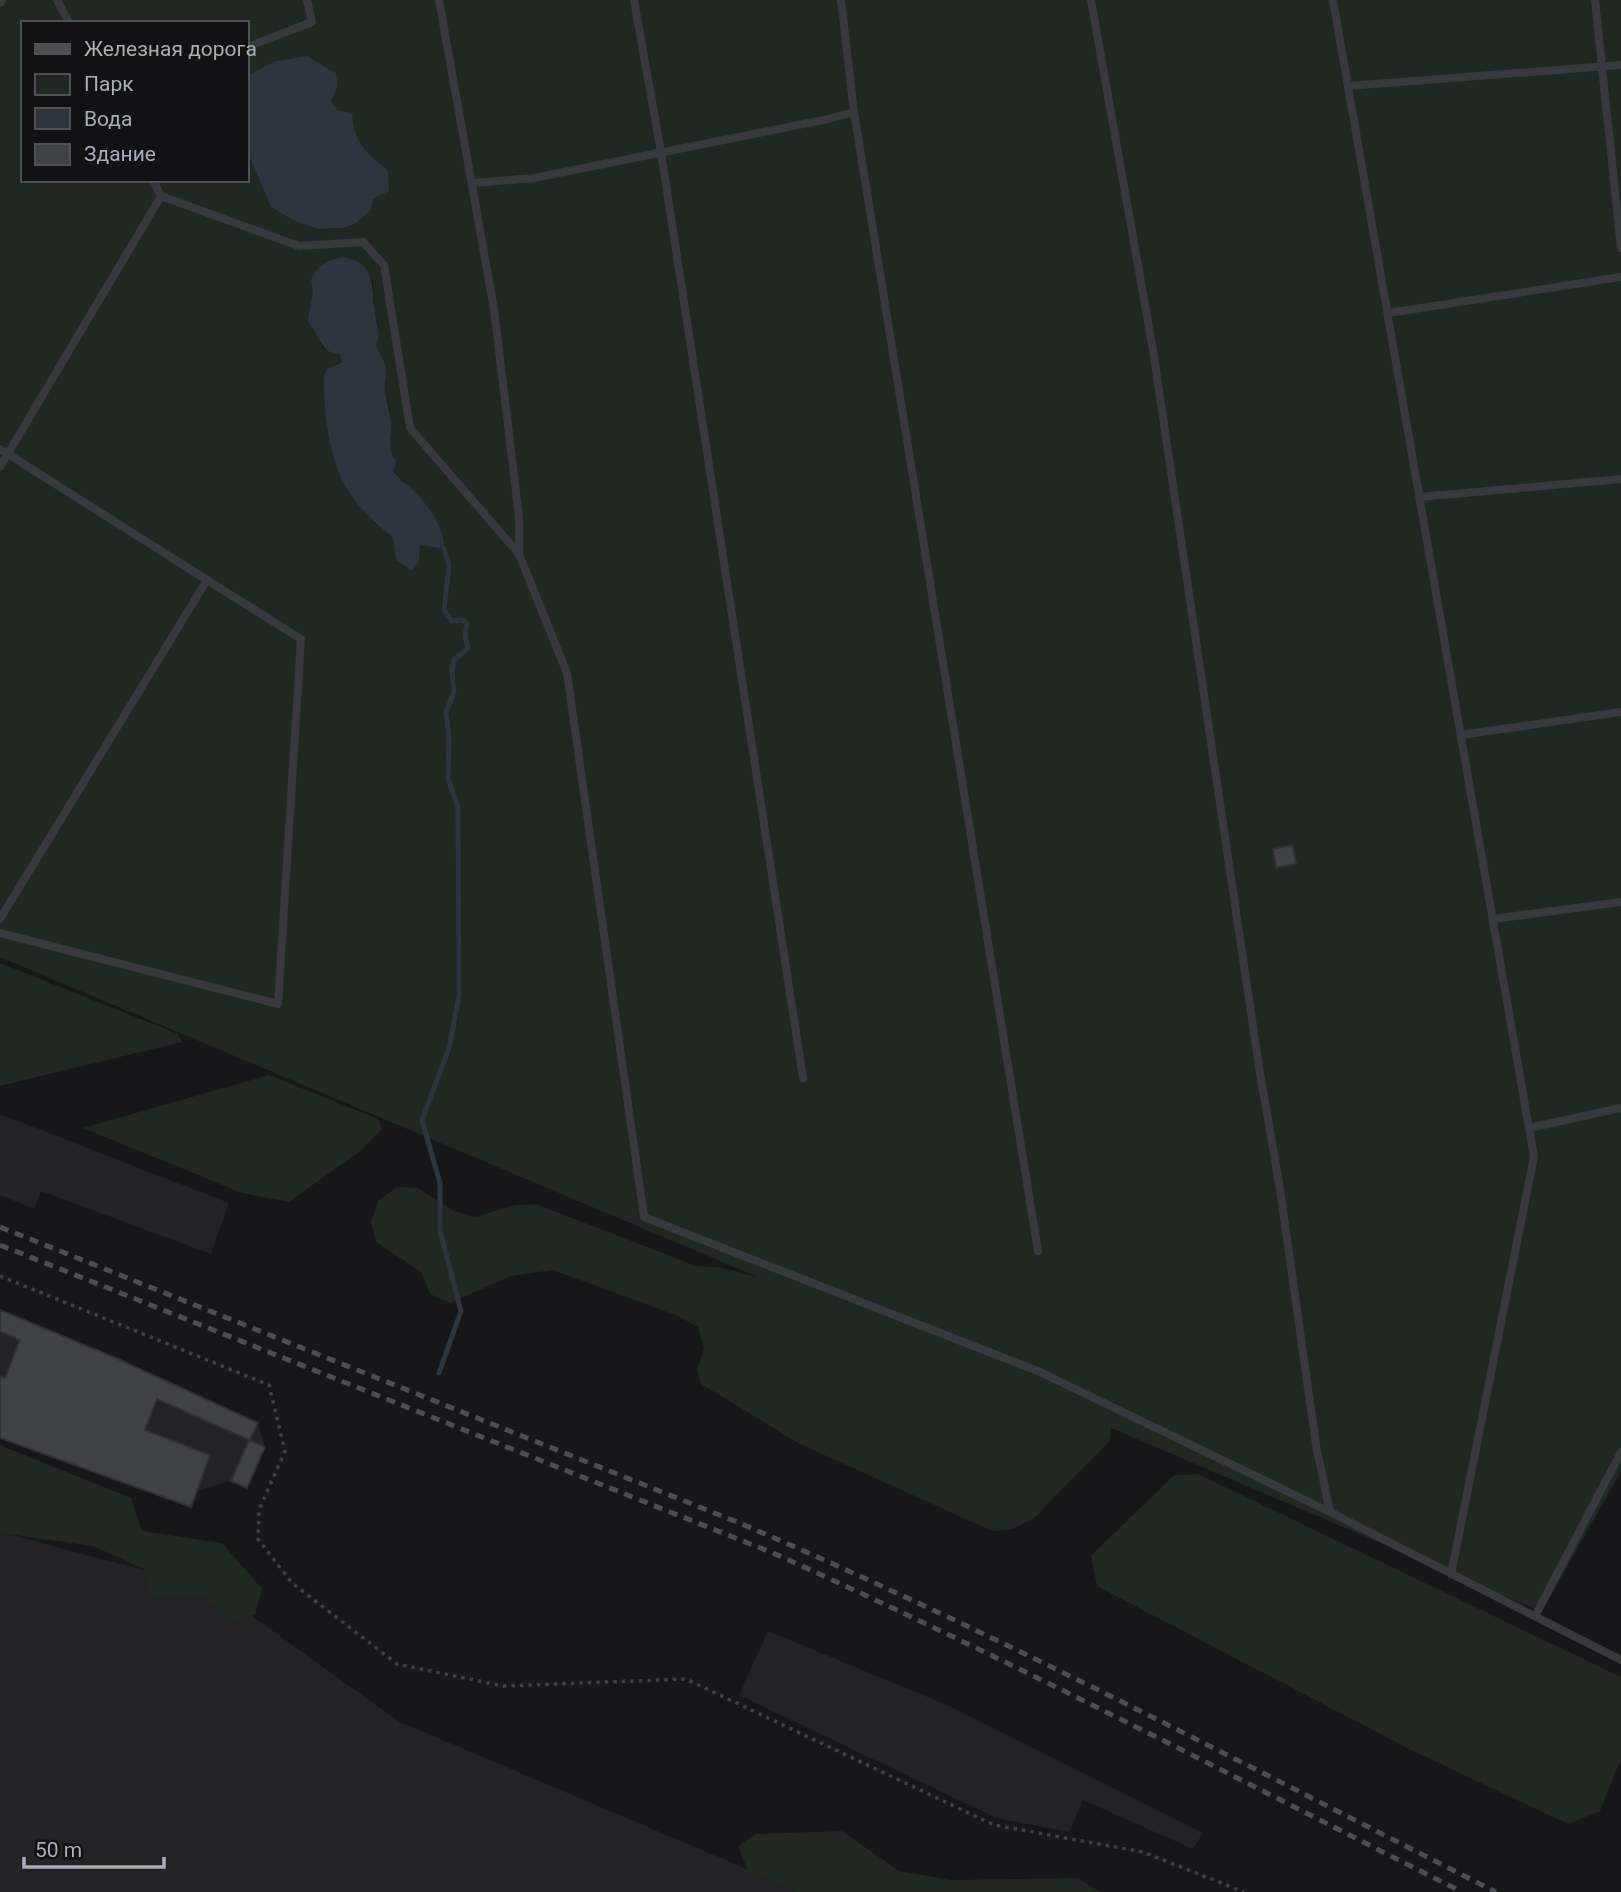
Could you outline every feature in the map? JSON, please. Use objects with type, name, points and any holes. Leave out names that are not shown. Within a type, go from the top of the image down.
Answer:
[{"type":"lane","points":[[57,0],[68,21]]},
{"type":"lane","points":[[248,47],[312,22],[307,0]]},
{"type":"lane","points":[[439,0],[495,309],[519,517],[519,554]]},
{"type":"lane","points":[[634,0],[661,152],[803,1078]]},
{"type":"lane","points":[[841,0],[854,111],[1038,1251]]},
{"type":"lane","points":[[1091,0],[1153,350],[1316,1445],[1330,1512]]},
{"type":"lane","points":[[1334,0],[1534,1157],[1451,1574]]},
{"type":"lane","points":[[1595,0],[1621,248]]},
{"type":"lane","points":[[1348,86],[1621,65]]},
{"type":"lane","points":[[473,183],[534,178],[828,119],[854,111]]},
{"type":"lane","points":[[154,182],[161,196],[299,246],[363,242],[384,264],[410,428],[519,554],[567,673],[644,1217],[1040,1372],[1330,1512],[1621,1660]]},
{"type":"lane","points":[[0,467],[4,452],[161,196]]},
{"type":"lane","points":[[1388,313],[1621,277]]},
{"type":"lane","points":[[0,933],[278,1004],[301,639],[4,452]]},
{"type":"lane","points":[[1420,497],[1621,479]]},
{"type":"lane","points":[[0,919],[207,580]]},
{"type":"lane","points":[[1461,735],[1621,712]]},
{"type":"lane","points":[[1493,919],[1621,902]]},
{"type":"lane","points":[[1529,1128],[1621,1108]]},
{"type":"lane","points":[[1535,1616],[1621,1452]]},
{"type":"path","points":[[0,1276],[269,1385],[285,1451],[260,1510],[258,1539],[292,1583],[397,1664],[503,1686],[686,1679],[993,1825],[1143,1852],[1244,1892]]},
{"type":"shaded area","points":[[0,1114],[229,1203],[211,1254],[41,1191],[34,1209],[0,1195]]},
{"type":"shaded area","points":[[0,1310],[118,1359],[258,1423],[265,1447],[247,1488],[231,1481],[197,1491],[191,1507],[0,1438]]},
{"type":"shaded area","points":[[0,1532],[215,1589],[398,1721],[801,1892],[0,1892]]},
{"type":"shaded area","points":[[768,1631],[947,1705],[1203,1833],[1193,1849],[1083,1800],[1069,1832],[996,1818],[739,1695]]},
{"type":"green space","points":[[0,0],[1621,0],[1621,1471],[1542,1612],[1111,1428],[1109,1442],[1033,1519],[1013,1529],[992,1531],[800,1444],[701,1384],[697,1370],[704,1348],[698,1327],[678,1316],[553,1270],[511,1276],[450,1303],[430,1294],[421,1272],[376,1242],[371,1221],[379,1200],[397,1187],[418,1188],[454,1211],[475,1217],[515,1205],[536,1204],[696,1266],[718,1267],[758,1277],[0,957]],"holes":[[[373,281],[374,313],[379,325],[375,344],[386,366],[385,391],[390,410],[390,454],[396,460],[394,471],[430,510],[442,533],[444,549],[393,538],[375,523],[329,436],[324,377],[335,364],[342,362],[339,354],[322,348],[316,330],[308,322],[314,291]]]},
{"type":"green space","points":[[0,963],[178,1034],[182,1042],[0,1086]]},
{"type":"green space","points":[[269,1075],[378,1119],[382,1129],[362,1150],[289,1202],[242,1193],[83,1128]]},
{"type":"green space","points":[[0,1445],[131,1498],[142,1531],[222,1543],[262,1589],[255,1614],[234,1622],[203,1595],[150,1596],[144,1569],[93,1546],[0,1533]]},
{"type":"green space","points":[[1198,1474],[1621,1677],[1621,1759],[1600,1811],[1568,1824],[1411,1750],[1097,1586],[1091,1556],[1174,1475]]},
{"type":"green space","points":[[842,1831],[899,1871],[950,1880],[1078,1878],[1100,1892],[798,1892],[748,1871],[738,1846],[755,1834]]},
{"type":"water","points":[[307,56],[336,73],[338,86],[331,101],[337,110],[352,113],[355,132],[362,146],[388,170],[389,191],[373,199],[371,210],[356,223],[343,228],[318,229],[294,221],[271,207],[248,153],[248,75],[275,61]]},
{"type":"water","points":[[342,257],[360,263],[366,269],[371,282],[379,333],[376,344],[386,369],[385,388],[391,419],[390,449],[396,460],[394,472],[430,510],[444,541],[444,549],[420,545],[419,562],[412,571],[396,560],[393,538],[365,513],[353,498],[338,471],[331,445],[324,377],[327,369],[342,362],[339,354],[324,347],[308,322],[308,316],[313,291],[311,280],[323,264]]},
{"type":"building","points":[[1293,845],[1296,864],[1276,868],[1273,849]]},
{"type":"building","points":[[0,1310],[118,1359],[258,1423],[249,1440],[157,1399],[145,1430],[210,1455],[191,1507],[0,1438],[0,1376],[5,1378],[20,1340],[0,1331]]},
{"type":"building","points":[[249,1440],[265,1447],[247,1488],[231,1481]]},
{"type":"waterway","points":[[439,1373],[461,1311],[440,1231],[440,1183],[422,1120],[449,1048],[459,996],[458,807],[448,779],[449,738],[446,712],[454,692],[454,660],[468,648],[465,635],[467,624],[463,620],[452,621],[444,610],[449,565],[444,549]]},
{"type":"railway","points":[[0,1227],[737,1522],[834,1564],[1120,1701],[1496,1892]]},
{"type":"railway","points":[[0,1245],[773,1553],[1034,1676],[1462,1892]]}]
